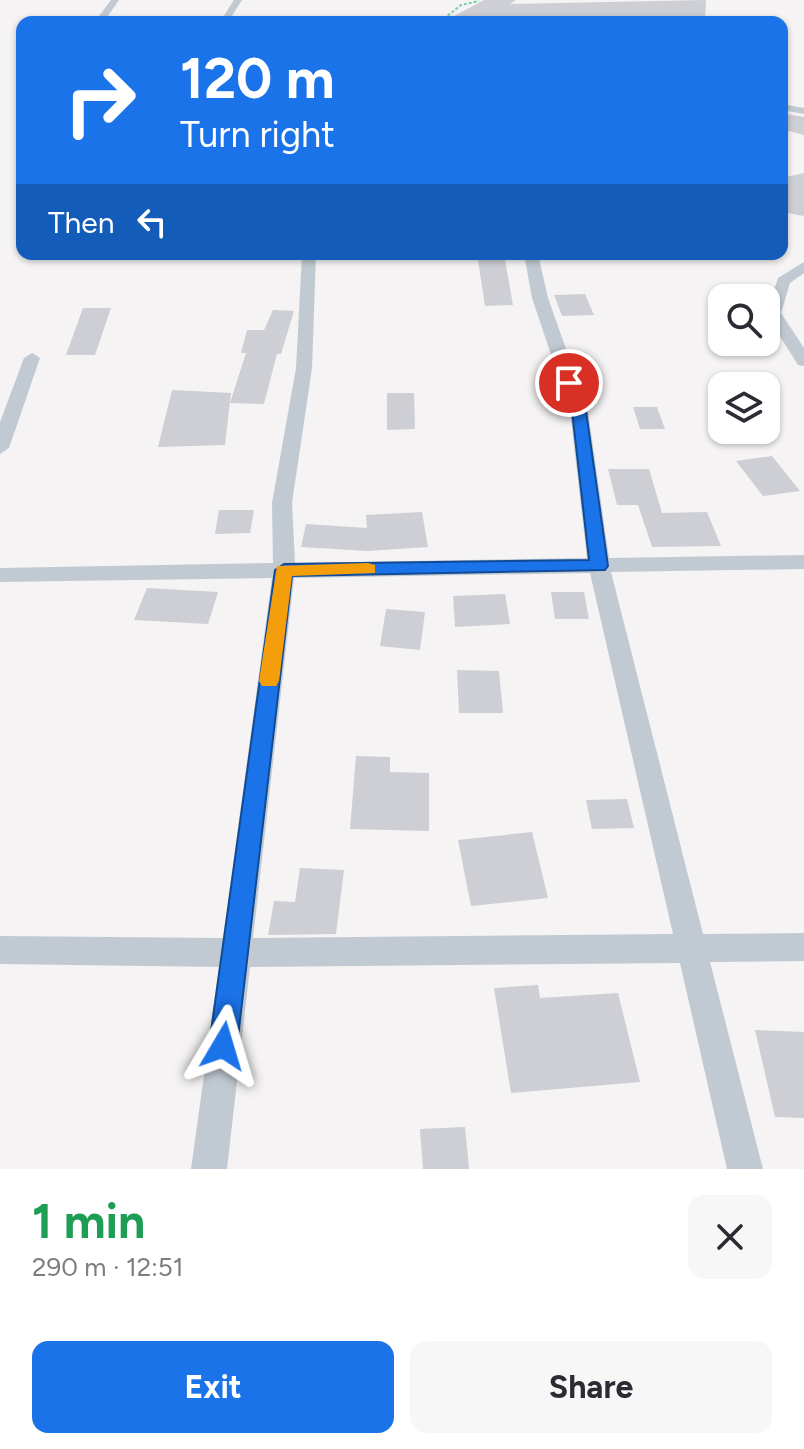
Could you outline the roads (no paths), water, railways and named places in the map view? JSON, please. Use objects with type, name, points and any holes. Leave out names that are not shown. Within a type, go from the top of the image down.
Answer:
[{"type":"street","points":[[209,1169],[233,953],[284,570],[282,503],[304,368],[309,260]]},
{"type":"street","points":[[532,260],[540,298],[579,411],[599,566],[745,1169]]},
{"type":"street","points":[[804,266],[783,281],[773,313],[804,361]]},
{"type":"street","points":[[0,448],[32,358]]},
{"type":"street","points":[[0,575],[804,562]]},
{"type":"street","points":[[0,950],[233,953],[804,947]]}]
